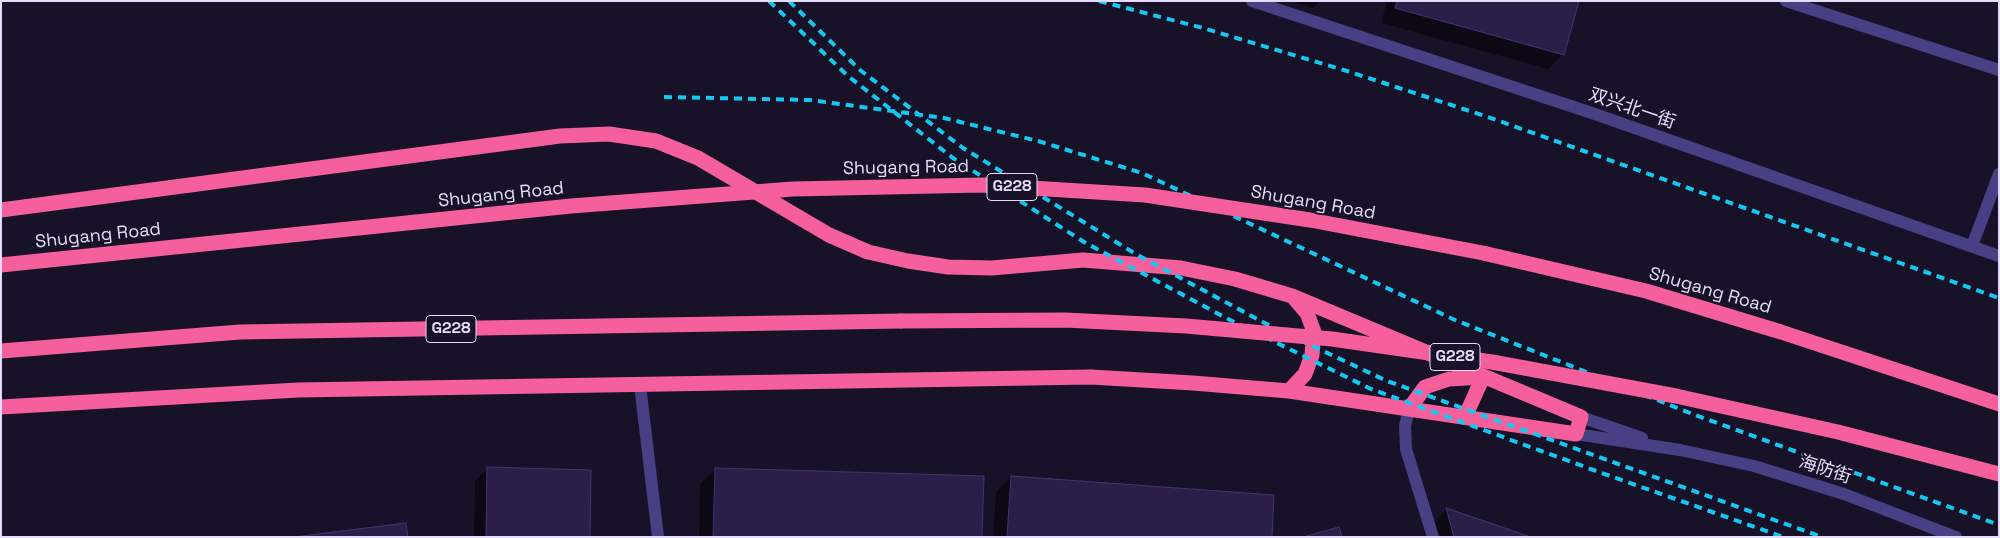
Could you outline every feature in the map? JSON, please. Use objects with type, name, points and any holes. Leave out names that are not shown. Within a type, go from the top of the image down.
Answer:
[{"type":"highway","points":[[1,210],[560,136],[609,134],[656,141],[698,158],[829,235],[868,252],[948,267],[992,268],[1083,260],[1172,267],[1235,279],[1292,296],[1581,417],[1576,434],[1288,391],[1193,382],[1091,377],[298,390],[1,407]]},
{"type":"highway","name":"Shugang Road","points":[[1,265],[571,206],[793,189],[982,185],[1145,196],[1310,220],[1483,253],[1646,292],[1781,332],[1999,404]]},
{"type":"highway","points":[[1288,391],[1305,374],[1312,355],[1314,332],[1307,313],[1292,296]]},
{"type":"highway","name":"G228","points":[[1,352],[240,332],[901,321],[1074,320],[1186,326],[1351,342],[1492,362],[1676,396],[1838,432],[1999,474]]},
{"type":"highway","points":[[1409,409],[1425,387],[1449,379],[1483,377]]},
{"type":"highway","points":[[1465,417],[1483,377]]},
{"type":"street","name":"双兴北一街","points":[[1252,1],[1592,113],[1999,256]]},
{"type":"street","points":[[1786,1],[1999,70]]},
{"type":"street","points":[[1972,246],[1999,174]]},
{"type":"street","points":[[640,385],[658,537]]},
{"type":"street","points":[[1409,409],[1405,426],[1406,449],[1433,537]]},
{"type":"street","points":[[1581,417],[1680,450]]},
{"type":"street","points":[[1576,434],[1680,450]]},
{"type":"street","name":"海防街","points":[[1680,450],[1754,466],[1844,494],[1956,537]]},
{"type":"building","points":[[1397,1],[1579,1],[1564,55],[1395,8]]},
{"type":"building","points":[[487,467],[591,470],[590,537],[486,537]]},
{"type":"building","points":[[715,468],[984,476],[982,537],[713,537]]},
{"type":"building","points":[[1011,476],[1274,495],[1272,537],[1007,537]]},
{"type":"building","points":[[1446,508],[1531,537],[1454,537]]},
{"type":"building","points":[[406,523],[408,537],[294,537]]},
{"type":"building","points":[[1339,527],[1342,537],[1303,537]]},
{"type":"railway","points":[[769,1],[848,76],[953,158],[1084,242],[1228,319],[1371,389],[1783,537]]},
{"type":"railway","points":[[789,1],[860,70],[963,148],[1134,253],[1272,327],[1387,381],[1822,537]]},
{"type":"railway","points":[[1099,1],[1203,28],[1347,71],[1485,116],[1999,298]]},
{"type":"railway","points":[[664,97],[810,100],[944,118],[1038,141],[1142,173],[1455,320],[1695,415],[1999,525]]}]
